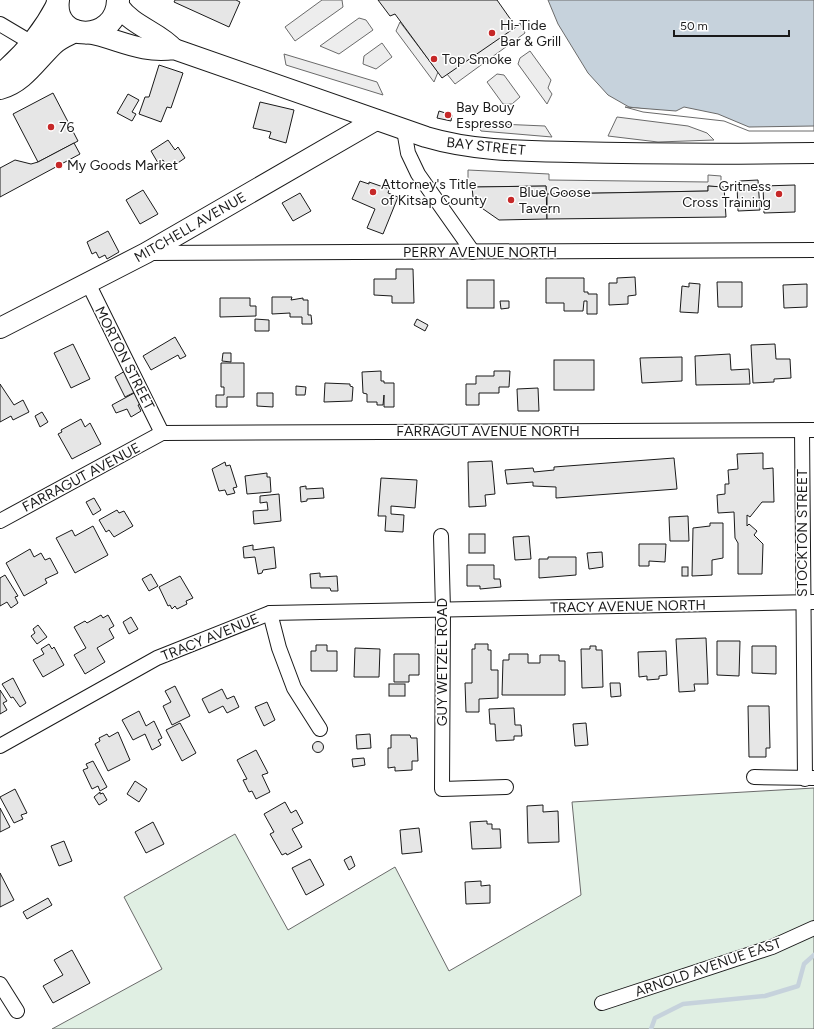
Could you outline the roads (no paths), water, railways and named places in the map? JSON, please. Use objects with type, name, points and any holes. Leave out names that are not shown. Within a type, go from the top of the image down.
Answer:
[{"type":"main road","points":[[58,3],[63,22],[82,32]]},
{"type":"main road","points":[[0,78],[32,43],[58,3]]},
{"type":"main road","points":[[0,88],[10,85],[26,72],[54,44],[82,32],[94,32],[107,25],[112,20],[118,3]]},
{"type":"main road","name":"BAY STREET","points":[[118,3],[131,21],[165,39],[174,49],[404,130],[459,146],[510,150],[663,154],[814,153]]},
{"type":"main road","name":"BAY STREET","points":[[82,32],[126,45],[159,52],[174,49]]},
{"type":"main road","name":"MITCHELL AVENUE","points":[[0,328],[146,253],[376,120]]},
{"type":"street","points":[[0,24],[32,43]]},
{"type":"street","points":[[404,130],[408,153],[418,174],[473,252]]},
{"type":"street","name":"PERRY AVENUE NORTH","points":[[146,253],[814,250]]},
{"type":"street","name":"MORTON STREET","points":[[88,283],[162,433]]},
{"type":"street","name":"FARRAGUT AVENUE NORTH","points":[[162,433],[808,430]]},
{"type":"street","name":"STOCKTON STREET","points":[[808,430],[810,779]]},
{"type":"street","name":"FARRAGUT AVENUE","points":[[0,521],[162,433]]},
{"type":"street","name":"GUY WETZEL ROAD","points":[[442,536],[442,789],[506,787]]},
{"type":"street","name":"TRACY AVENUE NORTH","points":[[443,610],[808,603]]},
{"type":"street","name":"TRACY AVENUE","points":[[0,746],[157,658],[270,613],[443,610]]},
{"type":"street","points":[[270,613],[279,648],[294,688],[320,729]]},
{"type":"street","points":[[754,777],[810,779]]},
{"type":"street","name":"ARNOLD AVENUE EAST","points":[[602,1003],[772,947],[814,928]]},
{"type":"street","points":[[0,984],[17,1011]]},
{"type":"waterway","points":[[651,1029],[655,1018],[683,1004],[765,996],[798,986],[804,964],[814,955]]},
{"type":"place","name":"Hi-Tide Bar & Grill","points":[[492,33]]},
{"type":"place","name":"Top Smoke","points":[[434,59]]},
{"type":"place","name":"Bay Bouy Espresso","points":[[448,115]]},
{"type":"place","name":"76","points":[[51,127]]},
{"type":"place","name":"My Goods Market","points":[[59,165]]},
{"type":"place","name":"Attorney's Title of Kitsap County","points":[[373,192]]},
{"type":"place","name":"Gritness Cross Training","points":[[779,194]]},
{"type":"place","name":"Blue Goose Tavern","points":[[511,200]]}]
